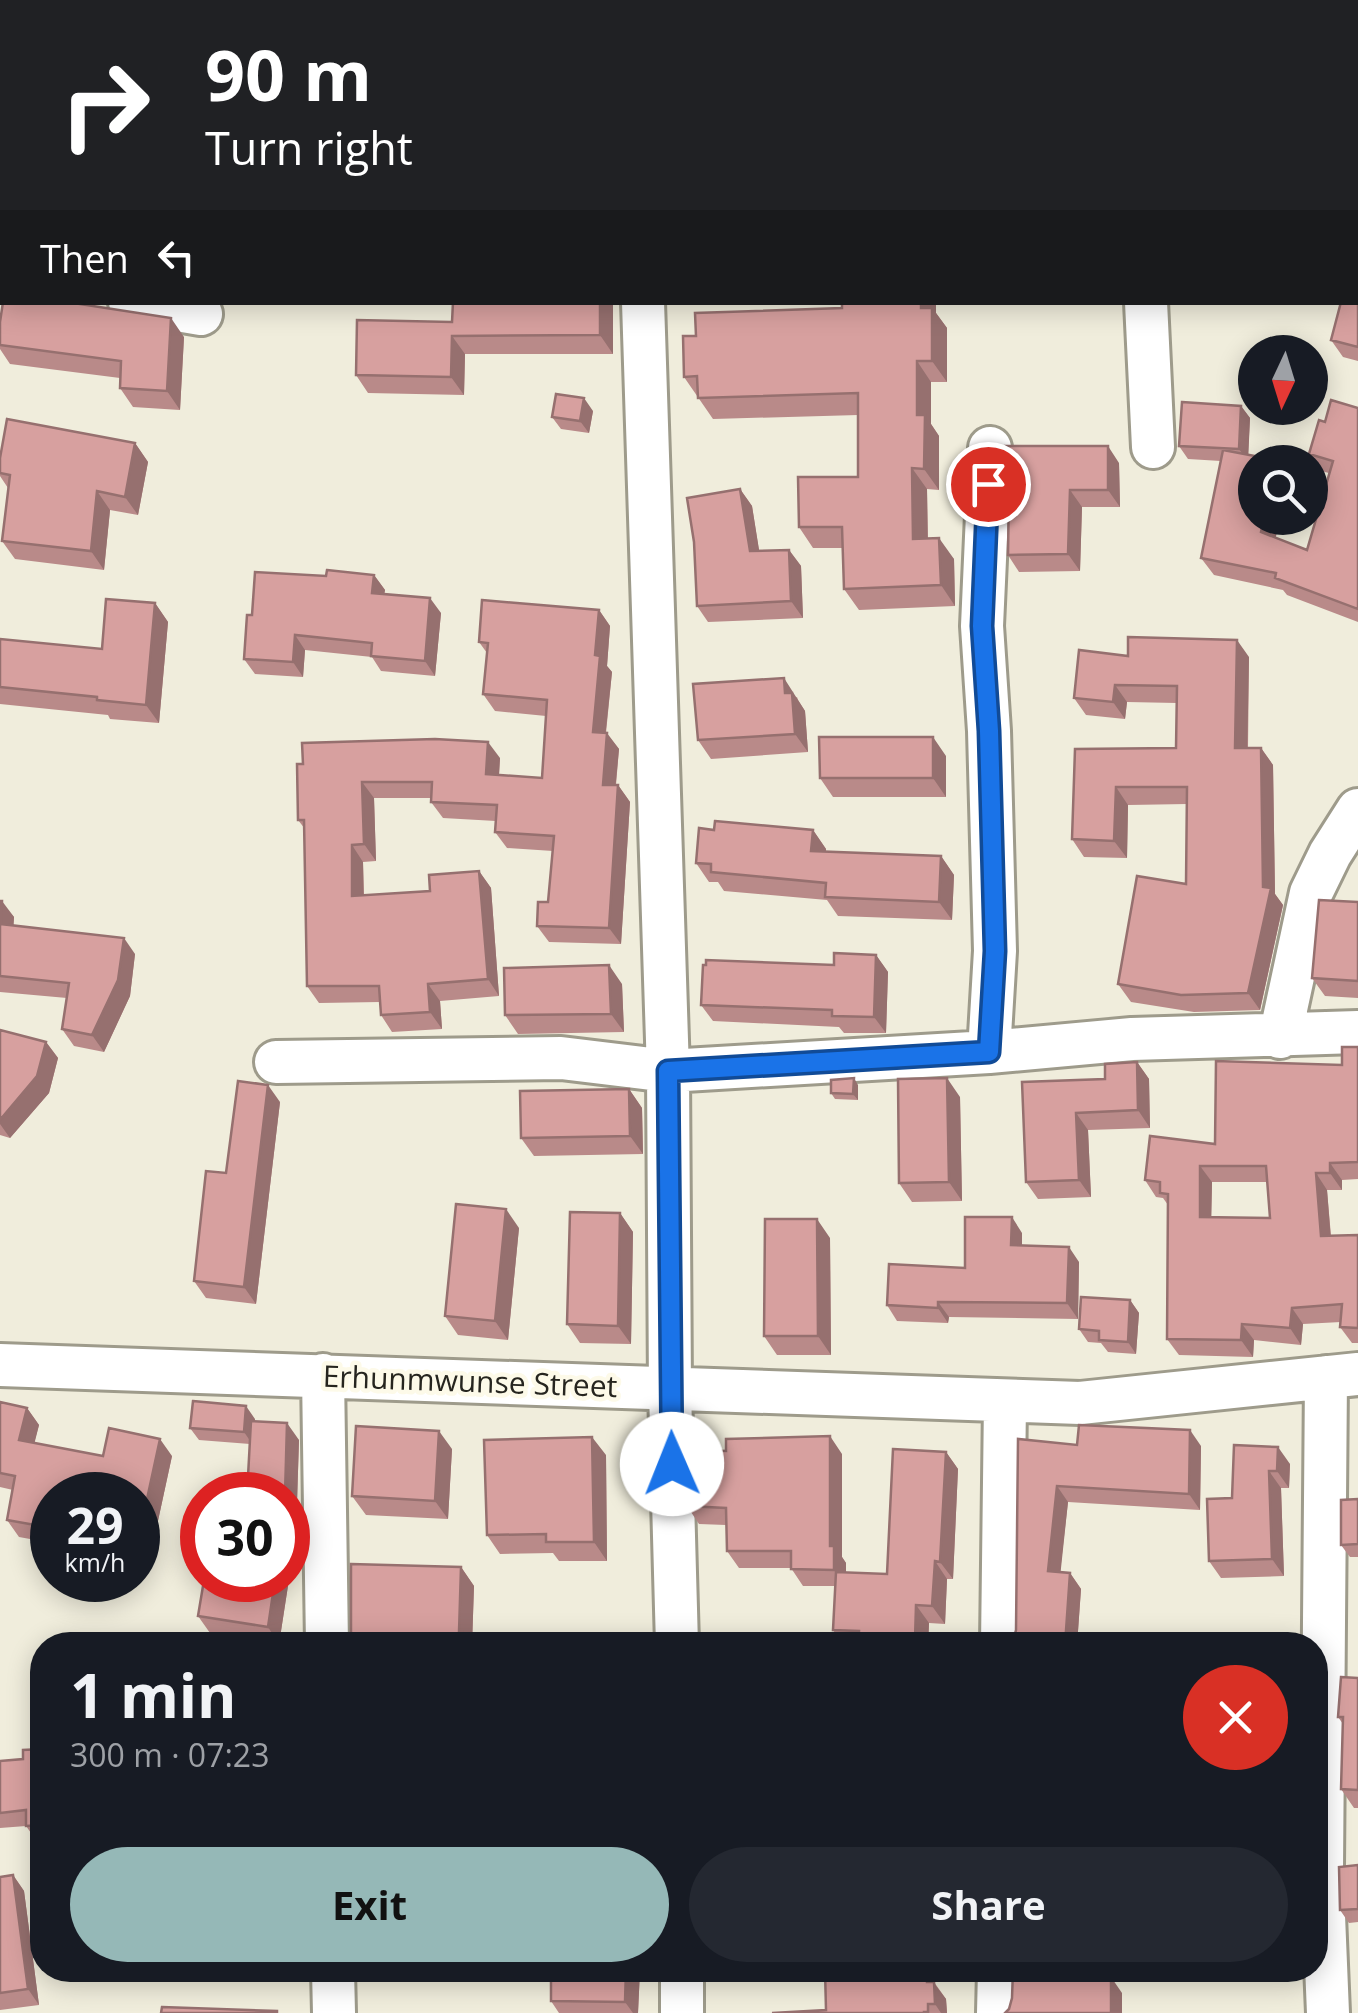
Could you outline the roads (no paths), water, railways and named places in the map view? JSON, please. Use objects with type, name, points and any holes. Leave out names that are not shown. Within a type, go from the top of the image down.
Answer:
[{"type":"street","points":[[148,305],[201,314]]},
{"type":"street","points":[[643,305],[668,1071],[676,1632]]},
{"type":"street","points":[[1146,305],[1154,447]]},
{"type":"street","points":[[989,1052],[995,951],[982,626],[990,448]]},
{"type":"street","points":[[1280,1037],[1311,893],[1358,810]]},
{"type":"street","points":[[276,1062],[561,1058],[668,1071],[989,1052],[1132,1039],[1358,1032]]},
{"type":"street","name":"Erhunmwunse Street","points":[[0,1365],[1080,1404],[1342,1376]]},
{"type":"street","points":[[322,1375],[327,1632]]},
{"type":"street","points":[[1328,1720],[1342,1376]]},
{"type":"street","points":[[1002,1632],[1005,1400]]},
{"type":"street","points":[[333,1982],[334,2013]]},
{"type":"street","points":[[682,1982],[682,2013]]},
{"type":"street","points":[[998,1982],[998,2013]]},
{"type":"street","points":[[1327,1982],[1328,2013]]}]
